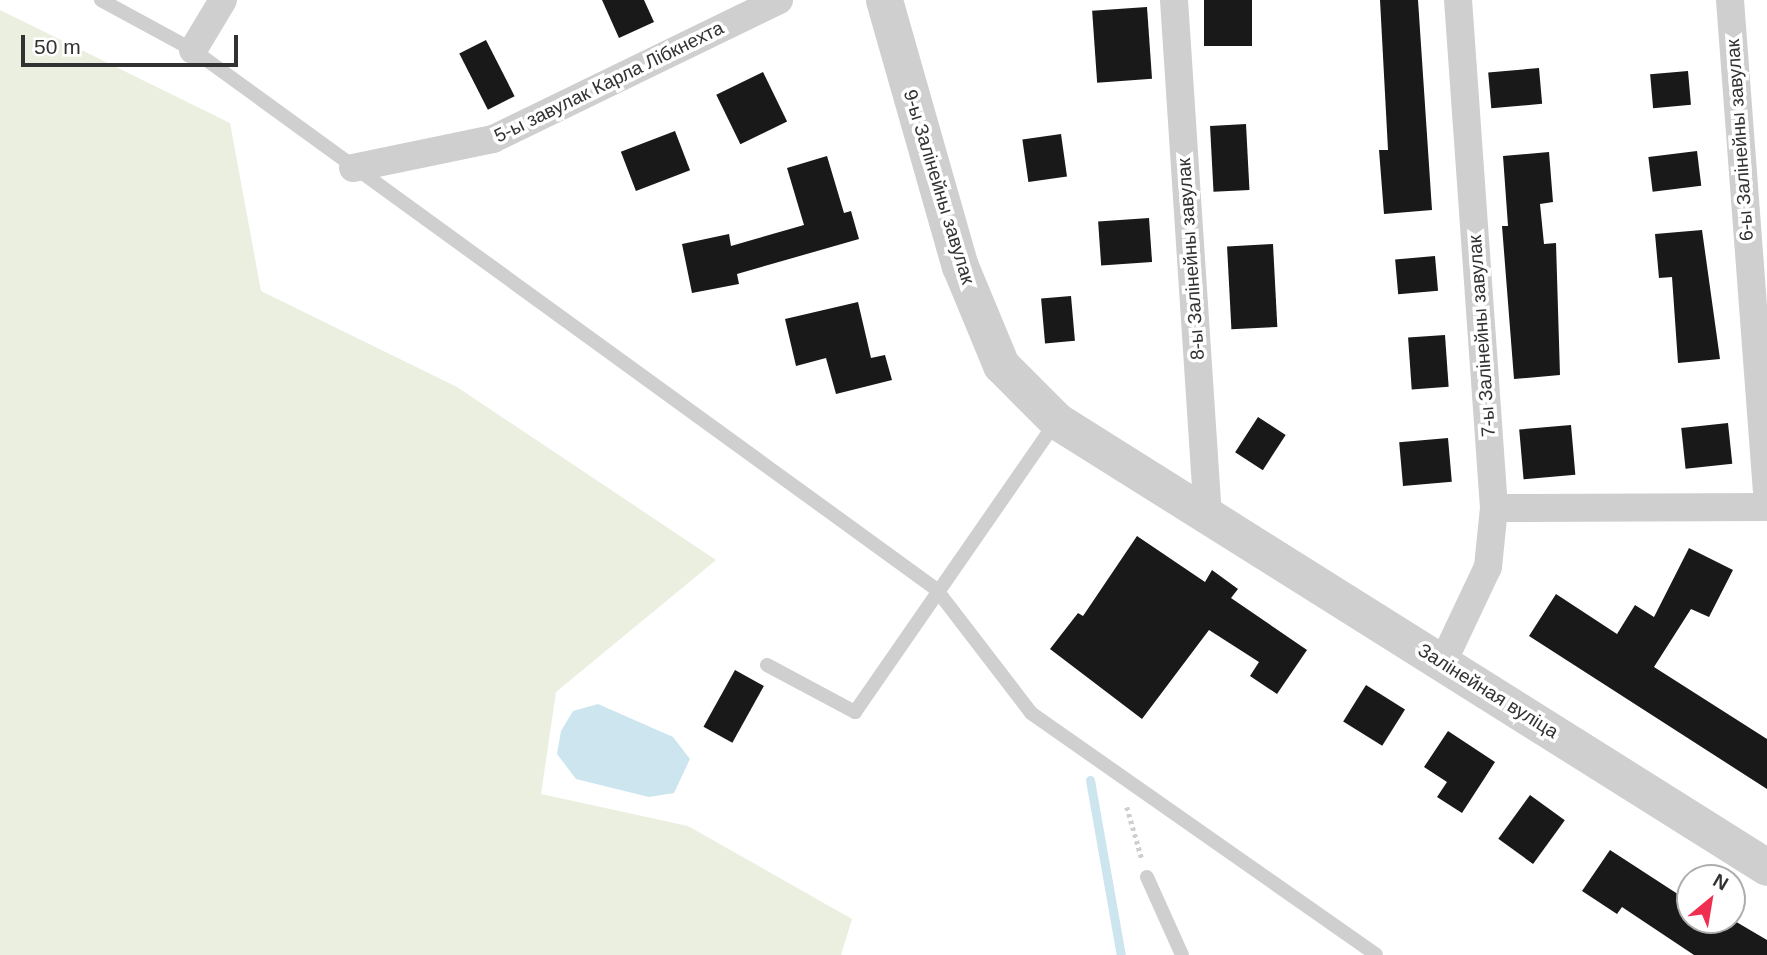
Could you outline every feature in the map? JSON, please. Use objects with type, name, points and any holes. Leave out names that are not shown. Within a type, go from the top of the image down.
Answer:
[{"type":"street","points":[[193,50],[223,0]]},
{"type":"street","name":"5-ы завулак Карла Лібкнехта","points":[[352,168],[493,139],[779,0]]},
{"type":"street","name":"9-ы Залінейны завулак","points":[[884,0],[960,266],[1001,365],[1057,421],[1208,517]]},
{"type":"street","name":"8-ы Залінейны завулак","points":[[1174,0],[1208,517]]},
{"type":"street","name":"7-ы Залінейны завулак","points":[[1443,662],[1488,567],[1494,508],[1458,0]]},
{"type":"street","name":"6-ы Залінейны завулак","points":[[1730,0],[1767,490]]},
{"type":"street","points":[[1494,508],[1767,507]]},
{"type":"street","name":"Залінейная вуліца","points":[[1208,517],[1767,867]]},
{"type":"lane","points":[[101,0],[193,50],[352,168],[936,589],[1031,713],[1376,955]]},
{"type":"lane","points":[[767,665],[855,712],[936,589],[1057,421]]},
{"type":"lane","points":[[1147,877],[1182,955]]},
{"type":"path","points":[[1117,771],[1147,877]]},
{"type":"shaded area","points":[[0,10],[230,123],[261,291],[457,387],[716,560],[556,692],[541,794],[688,826],[852,919],[841,955],[0,955]]},
{"type":"water","points":[[598,704],[673,737],[690,759],[674,793],[649,797],[576,779],[557,754],[561,731],[573,711]]},
{"type":"building","points":[[602,0],[644,0],[654,22],[619,38]]},
{"type":"building","points":[[1204,0],[1252,0],[1252,46],[1204,46]]},
{"type":"building","points":[[1380,0],[1418,0],[1432,210],[1384,214],[1379,150],[1388,150]]},
{"type":"building","points":[[1147,7],[1152,79],[1097,83],[1092,11]]},
{"type":"building","points":[[486,40],[515,96],[488,110],[459,54]]},
{"type":"building","points":[[1539,68],[1542,104],[1491,108],[1488,72]]},
{"type":"building","points":[[1688,71],[1691,105],[1653,108],[1650,74]]},
{"type":"building","points":[[763,72],[787,121],[740,144],[716,95]]},
{"type":"building","points":[[1246,124],[1249,190],[1214,192],[1210,126]]},
{"type":"building","points":[[675,131],[690,170],[636,191],[621,152]]},
{"type":"building","points":[[1061,134],[1067,177],[1028,182],[1022,139]]},
{"type":"building","points":[[1697,151],[1701,186],[1653,192],[1648,157]]},
{"type":"building","points":[[1549,152],[1553,202],[1540,204],[1544,244],[1556,243],[1560,375],[1514,379],[1502,226],[1508,226],[1503,156]]},
{"type":"building","points":[[827,156],[844,213],[851,211],[859,239],[737,274],[739,284],[692,293],[682,244],[729,234],[731,246],[804,225],[787,168]]},
{"type":"building","points":[[1149,218],[1152,262],[1101,265],[1098,222]]},
{"type":"building","points":[[1702,230],[1720,359],[1678,363],[1672,277],[1659,278],[1655,234]]},
{"type":"building","points":[[1273,244],[1277,327],[1231,329],[1227,246]]},
{"type":"building","points":[[1435,256],[1438,291],[1398,294],[1395,259]]},
{"type":"building","points":[[1071,296],[1075,341],[1045,343],[1041,299]]},
{"type":"building","points":[[858,302],[871,358],[885,355],[892,380],[836,394],[826,358],[796,366],[785,319]]},
{"type":"building","points":[[1445,335],[1449,387],[1412,389],[1408,338]]},
{"type":"building","points":[[1258,417],[1286,435],[1263,470],[1235,452]]},
{"type":"building","points":[[1728,423],[1732,464],[1686,469],[1681,428]]},
{"type":"building","points":[[1571,425],[1575,475],[1524,479],[1519,430]]},
{"type":"building","points":[[1448,438],[1452,482],[1403,486],[1399,442]]},
{"type":"building","points":[[1137,536],[1205,582],[1212,570],[1238,589],[1231,598],[1307,650],[1277,694],[1250,676],[1259,662],[1209,630],[1142,719],[1050,649],[1078,613],[1083,616]]},
{"type":"building","points":[[1689,548],[1733,570],[1709,617],[1691,609],[1654,667],[1767,739],[1767,789],[1529,636],[1556,594],[1617,634],[1635,605],[1654,617]]},
{"type":"building","points":[[735,670],[764,686],[732,743],[703,727]]},
{"type":"building","points":[[1366,685],[1405,709],[1382,746],[1343,721]]},
{"type":"building","points":[[1448,731],[1495,762],[1462,813],[1437,797],[1447,782],[1424,767]]},
{"type":"building","points":[[1530,795],[1565,820],[1533,864],[1498,839]]},
{"type":"building","points":[[1610,850],[1676,893],[1676,934],[1746,934],[1746,928],[1767,940],[1767,955],[1694,955],[1622,907],[1617,914],[1582,891]]},
{"type":"waterway","points":[[1090,780],[1121,955]]}]
